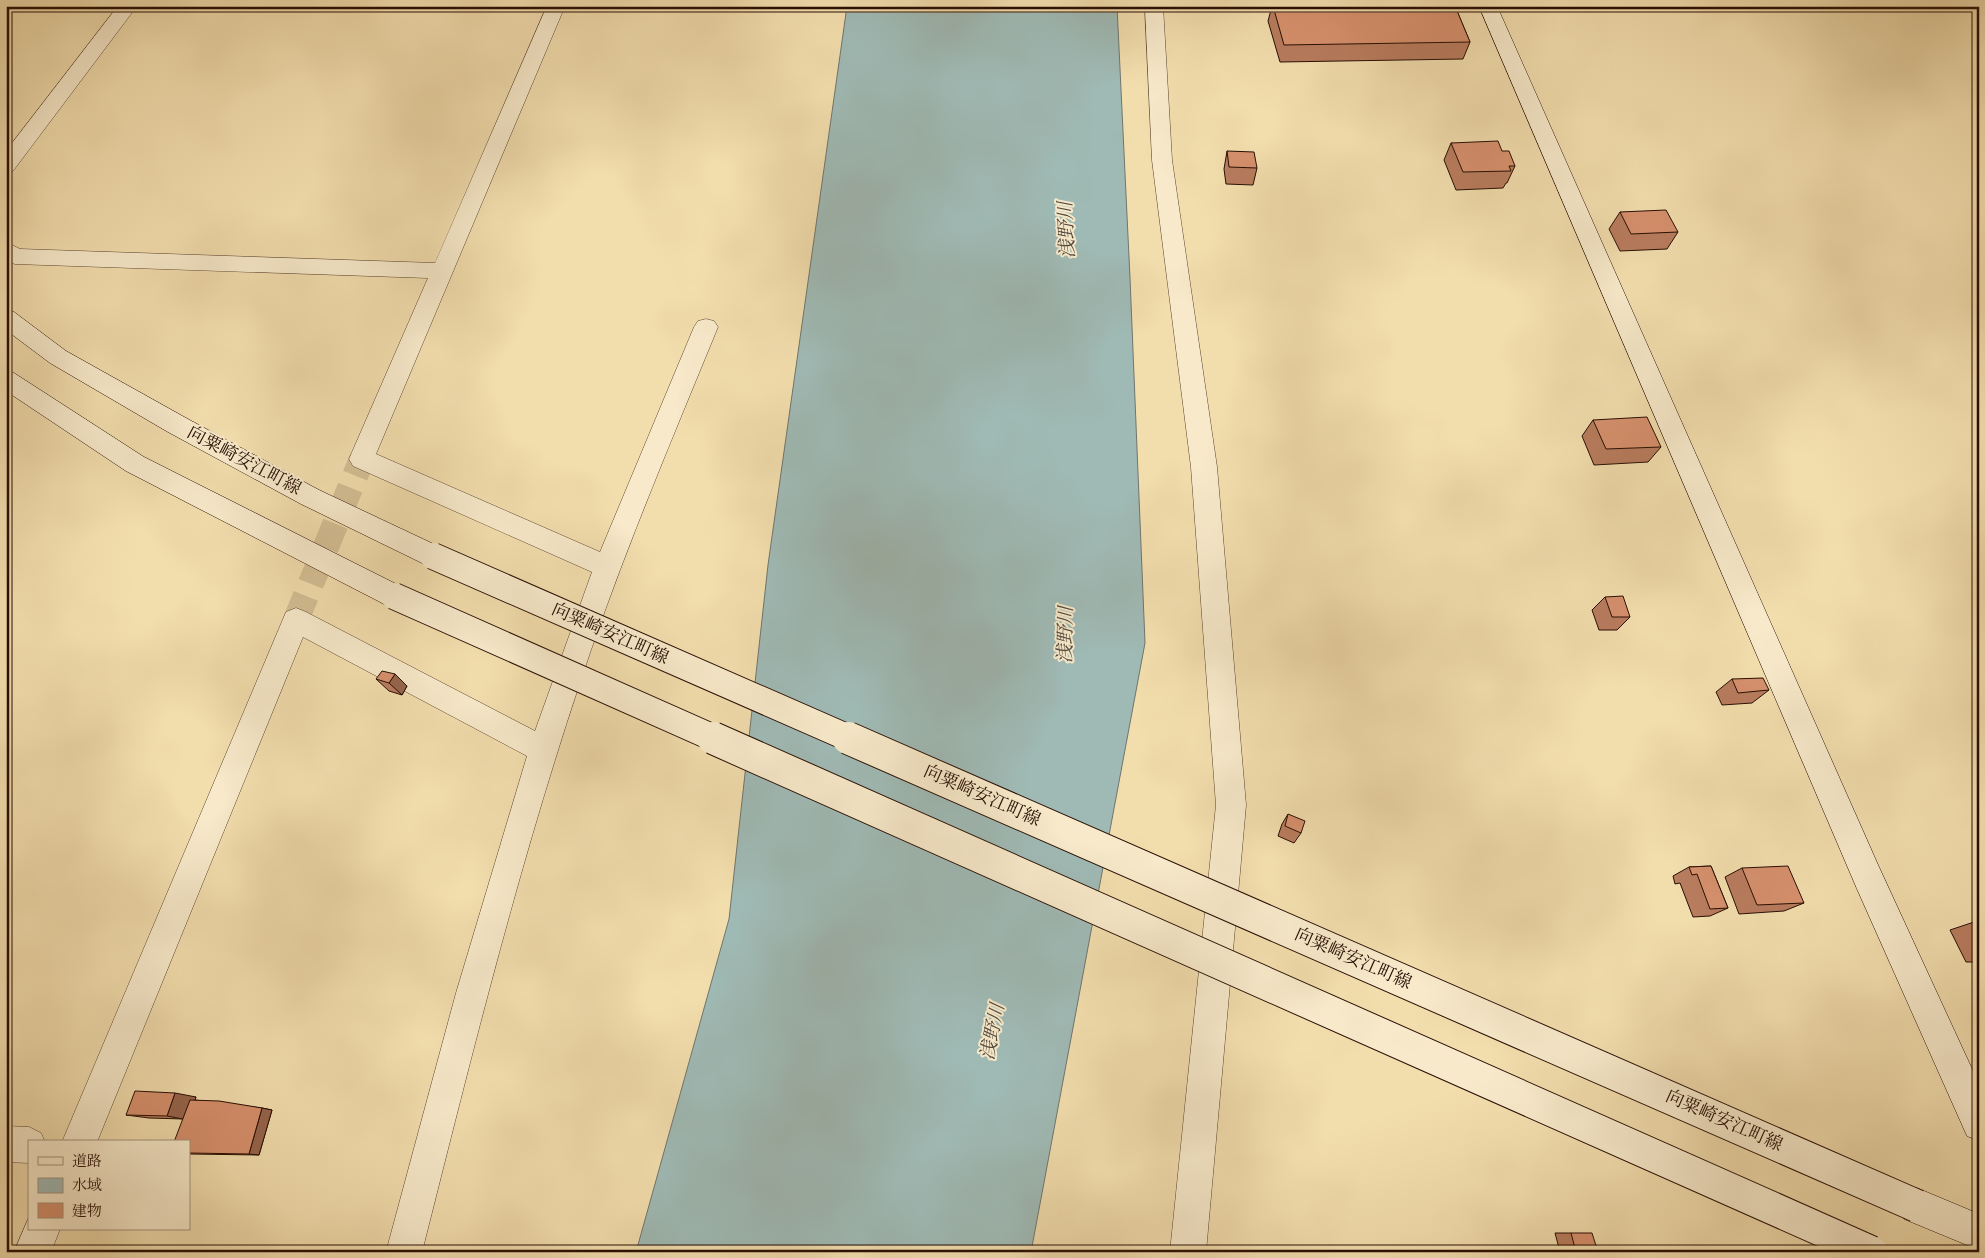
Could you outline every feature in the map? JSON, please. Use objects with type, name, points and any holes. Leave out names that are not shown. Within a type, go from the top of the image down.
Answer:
[{"type":"street","points":[[6,166],[128,6]]},
{"type":"street","points":[[556,6],[362,459],[607,567]]},
{"type":"street","points":[[1154,6],[1162,160],[1204,467],[1231,805],[1188,1252]]},
{"type":"street","points":[[1488,6],[1864,868],[1979,1124]]},
{"type":"street","points":[[6,250],[15,256],[443,271]]},
{"type":"street","name":"向粟崎安江町線","points":[[6,318],[58,357],[176,425],[310,497],[433,556],[1979,1232]]},
{"type":"street","points":[[404,1252],[473,985],[544,750],[607,567],[706,327]]},
{"type":"street","points":[[6,379],[135,464],[394,596],[1871,1252]]},
{"type":"street","points":[[80,1140],[296,620],[544,750]]},
{"type":"street","points":[[6,1144],[28,1144]]},
{"type":"street","points":[[32,1252],[42,1230]]},
{"type":"water","name":"浅野川","points":[[847,6],[1117,6],[1145,643],[1031,1252],[636,1252],[729,919],[768,565]]},
{"type":"building","points":[[1273,6],[1455,6],[1470,42],[1284,45]]},
{"type":"building","points":[[1498,141],[1502,151],[1509,151],[1515,166],[1509,166],[1511,171],[1463,172],[1451,143]]},
{"type":"building","points":[[1227,151],[1254,152],[1257,168],[1229,167]]},
{"type":"building","points":[[1666,210],[1678,232],[1631,234],[1620,212]]},
{"type":"building","points":[[1647,417],[1661,447],[1606,449],[1593,420]]},
{"type":"building","points":[[1623,596],[1630,617],[1612,617],[1605,597]]},
{"type":"building","points":[[382,671],[395,674],[389,683],[376,679]]},
{"type":"building","points":[[1763,678],[1769,690],[1738,693],[1732,679]]},
{"type":"building","points":[[1288,814],[1305,821],[1301,833],[1285,826]]},
{"type":"building","points":[[1711,866],[1728,908],[1710,909],[1697,874],[1692,875],[1689,867]]},
{"type":"building","points":[[1788,866],[1804,903],[1757,905],[1742,868]]},
{"type":"building","points":[[1974,922],[1979,922],[1979,932]]},
{"type":"building","points":[[135,1091],[175,1093],[167,1116],[126,1115]]},
{"type":"building","points":[[190,1100],[219,1101],[262,1108],[249,1154],[190,1153],[190,1140],[175,1140]]},
{"type":"building","points":[[1571,1233],[1592,1233],[1598,1252],[1576,1252]]},
{"type":"tunnel","points":[[296,620],[362,459]]}]
